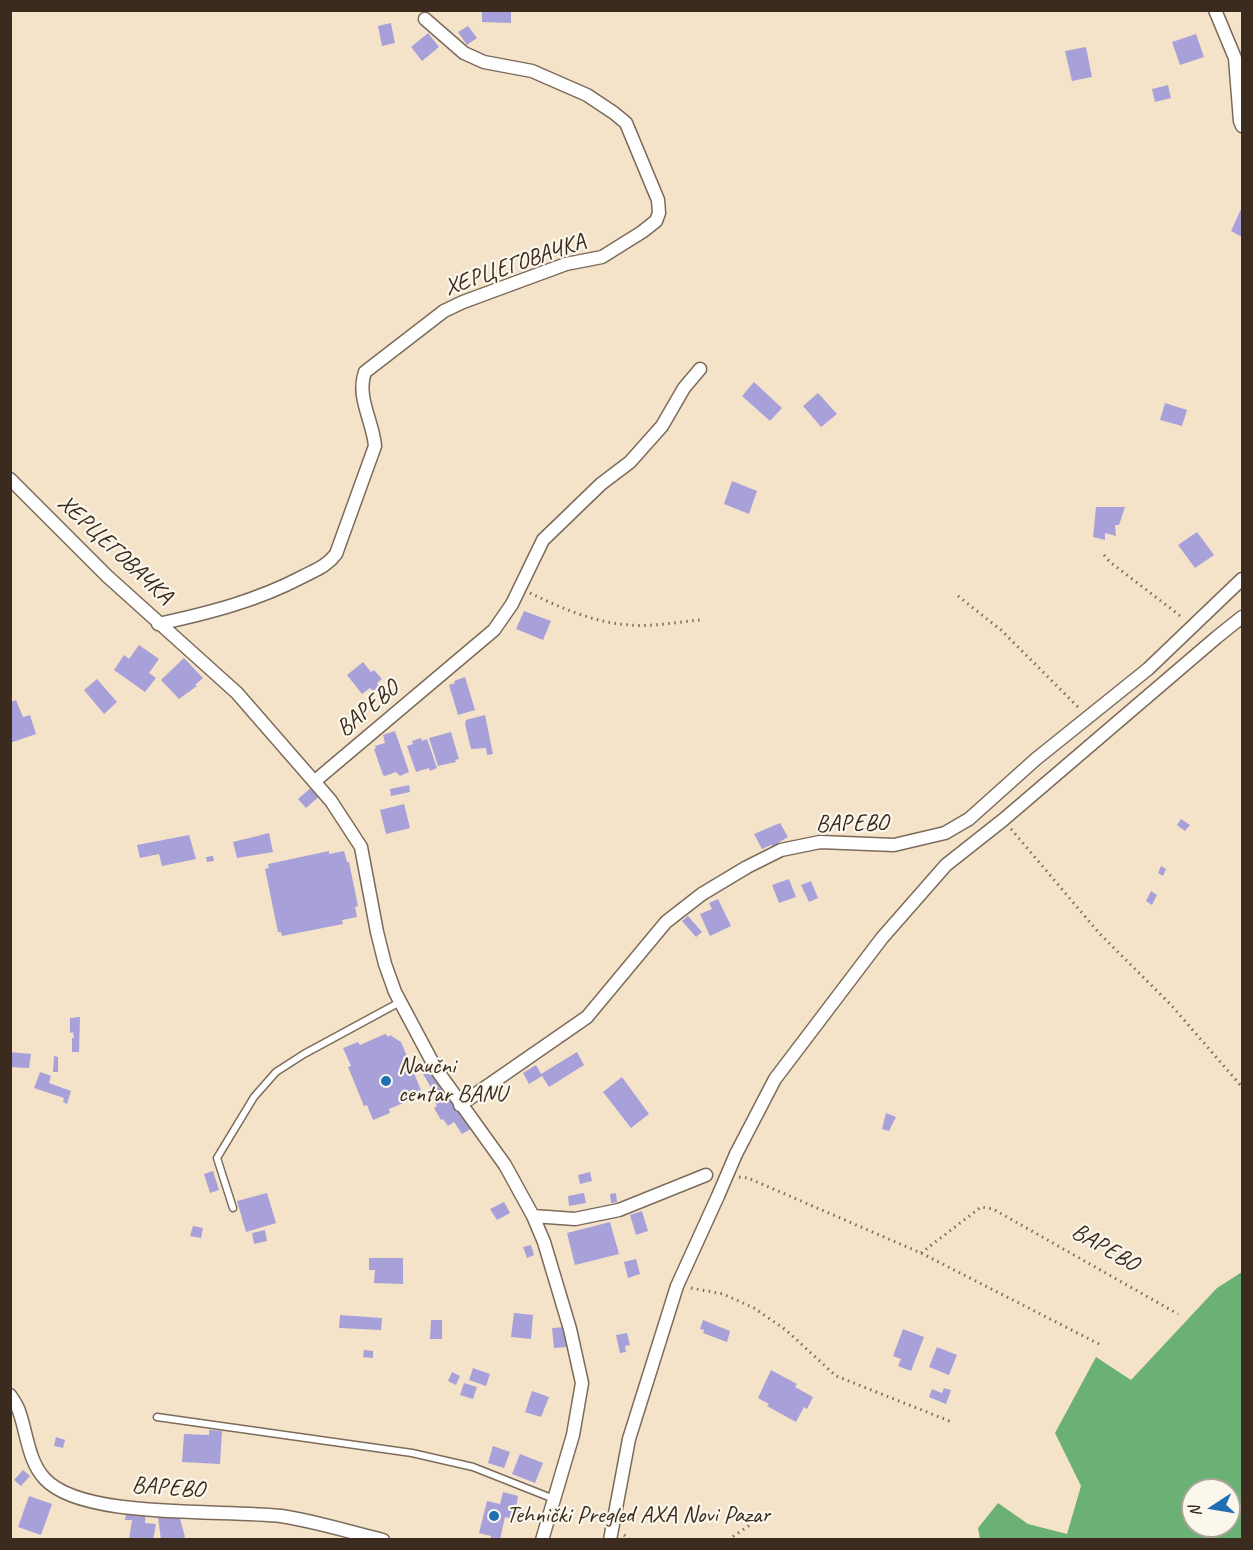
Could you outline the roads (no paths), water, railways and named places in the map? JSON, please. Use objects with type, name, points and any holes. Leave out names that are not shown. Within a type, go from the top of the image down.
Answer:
[{"type":"street","points":[[1215,10],[1239,56],[1242,126]]},
{"type":"street","name":"ХЕРЦЕГОВАЧКА","points":[[10,479],[158,624],[211,613],[250,601],[329,563],[336,554],[375,446],[362,395],[361,381],[365,372],[444,311],[566,264],[602,257],[656,221],[659,213],[658,200],[626,123],[587,95],[532,71],[483,62],[464,53],[425,19]]},
{"type":"street","name":"ВАРЕВО","points":[[315,782],[494,630],[512,604],[543,540],[601,484],[630,462],[662,426],[684,388],[700,369]]},
{"type":"street","name":"ВАРЕВО","points":[[460,1105],[587,1017],[666,922],[702,894],[747,867],[781,850],[820,842],[894,845],[945,833],[969,819],[1036,759],[1148,669],[1242,579]]},
{"type":"street","points":[[610,1539],[629,1439],[677,1286],[736,1154],[775,1079],[882,938],[946,865],[1004,820],[1242,616]]},
{"type":"street","points":[[158,624],[237,693],[332,801],[361,847],[385,964],[400,1002],[436,1069],[505,1166],[533,1216],[557,1283],[582,1383],[573,1435],[542,1539]]},
{"type":"street","points":[[969,819],[979,839]]},
{"type":"street","points":[[533,1216],[575,1219],[619,1210],[706,1175]]},
{"type":"street","name":"ВАРЕВО","points":[[10,1395],[19,1410],[36,1466],[45,1480],[67,1494],[86,1501],[152,1510],[282,1517],[383,1539]]},
{"type":"lane","points":[[233,1208],[217,1158],[254,1097],[276,1072],[304,1054],[400,1002]]},
{"type":"lane","points":[[157,1417],[412,1453],[473,1467],[554,1499]]},
{"type":"place","name":"Naučni centar BANU","points":[[386,1081]]},
{"type":"place","name":"Tehnički Pregled AXA Novi Pazar","points":[[494,1516]]}]
